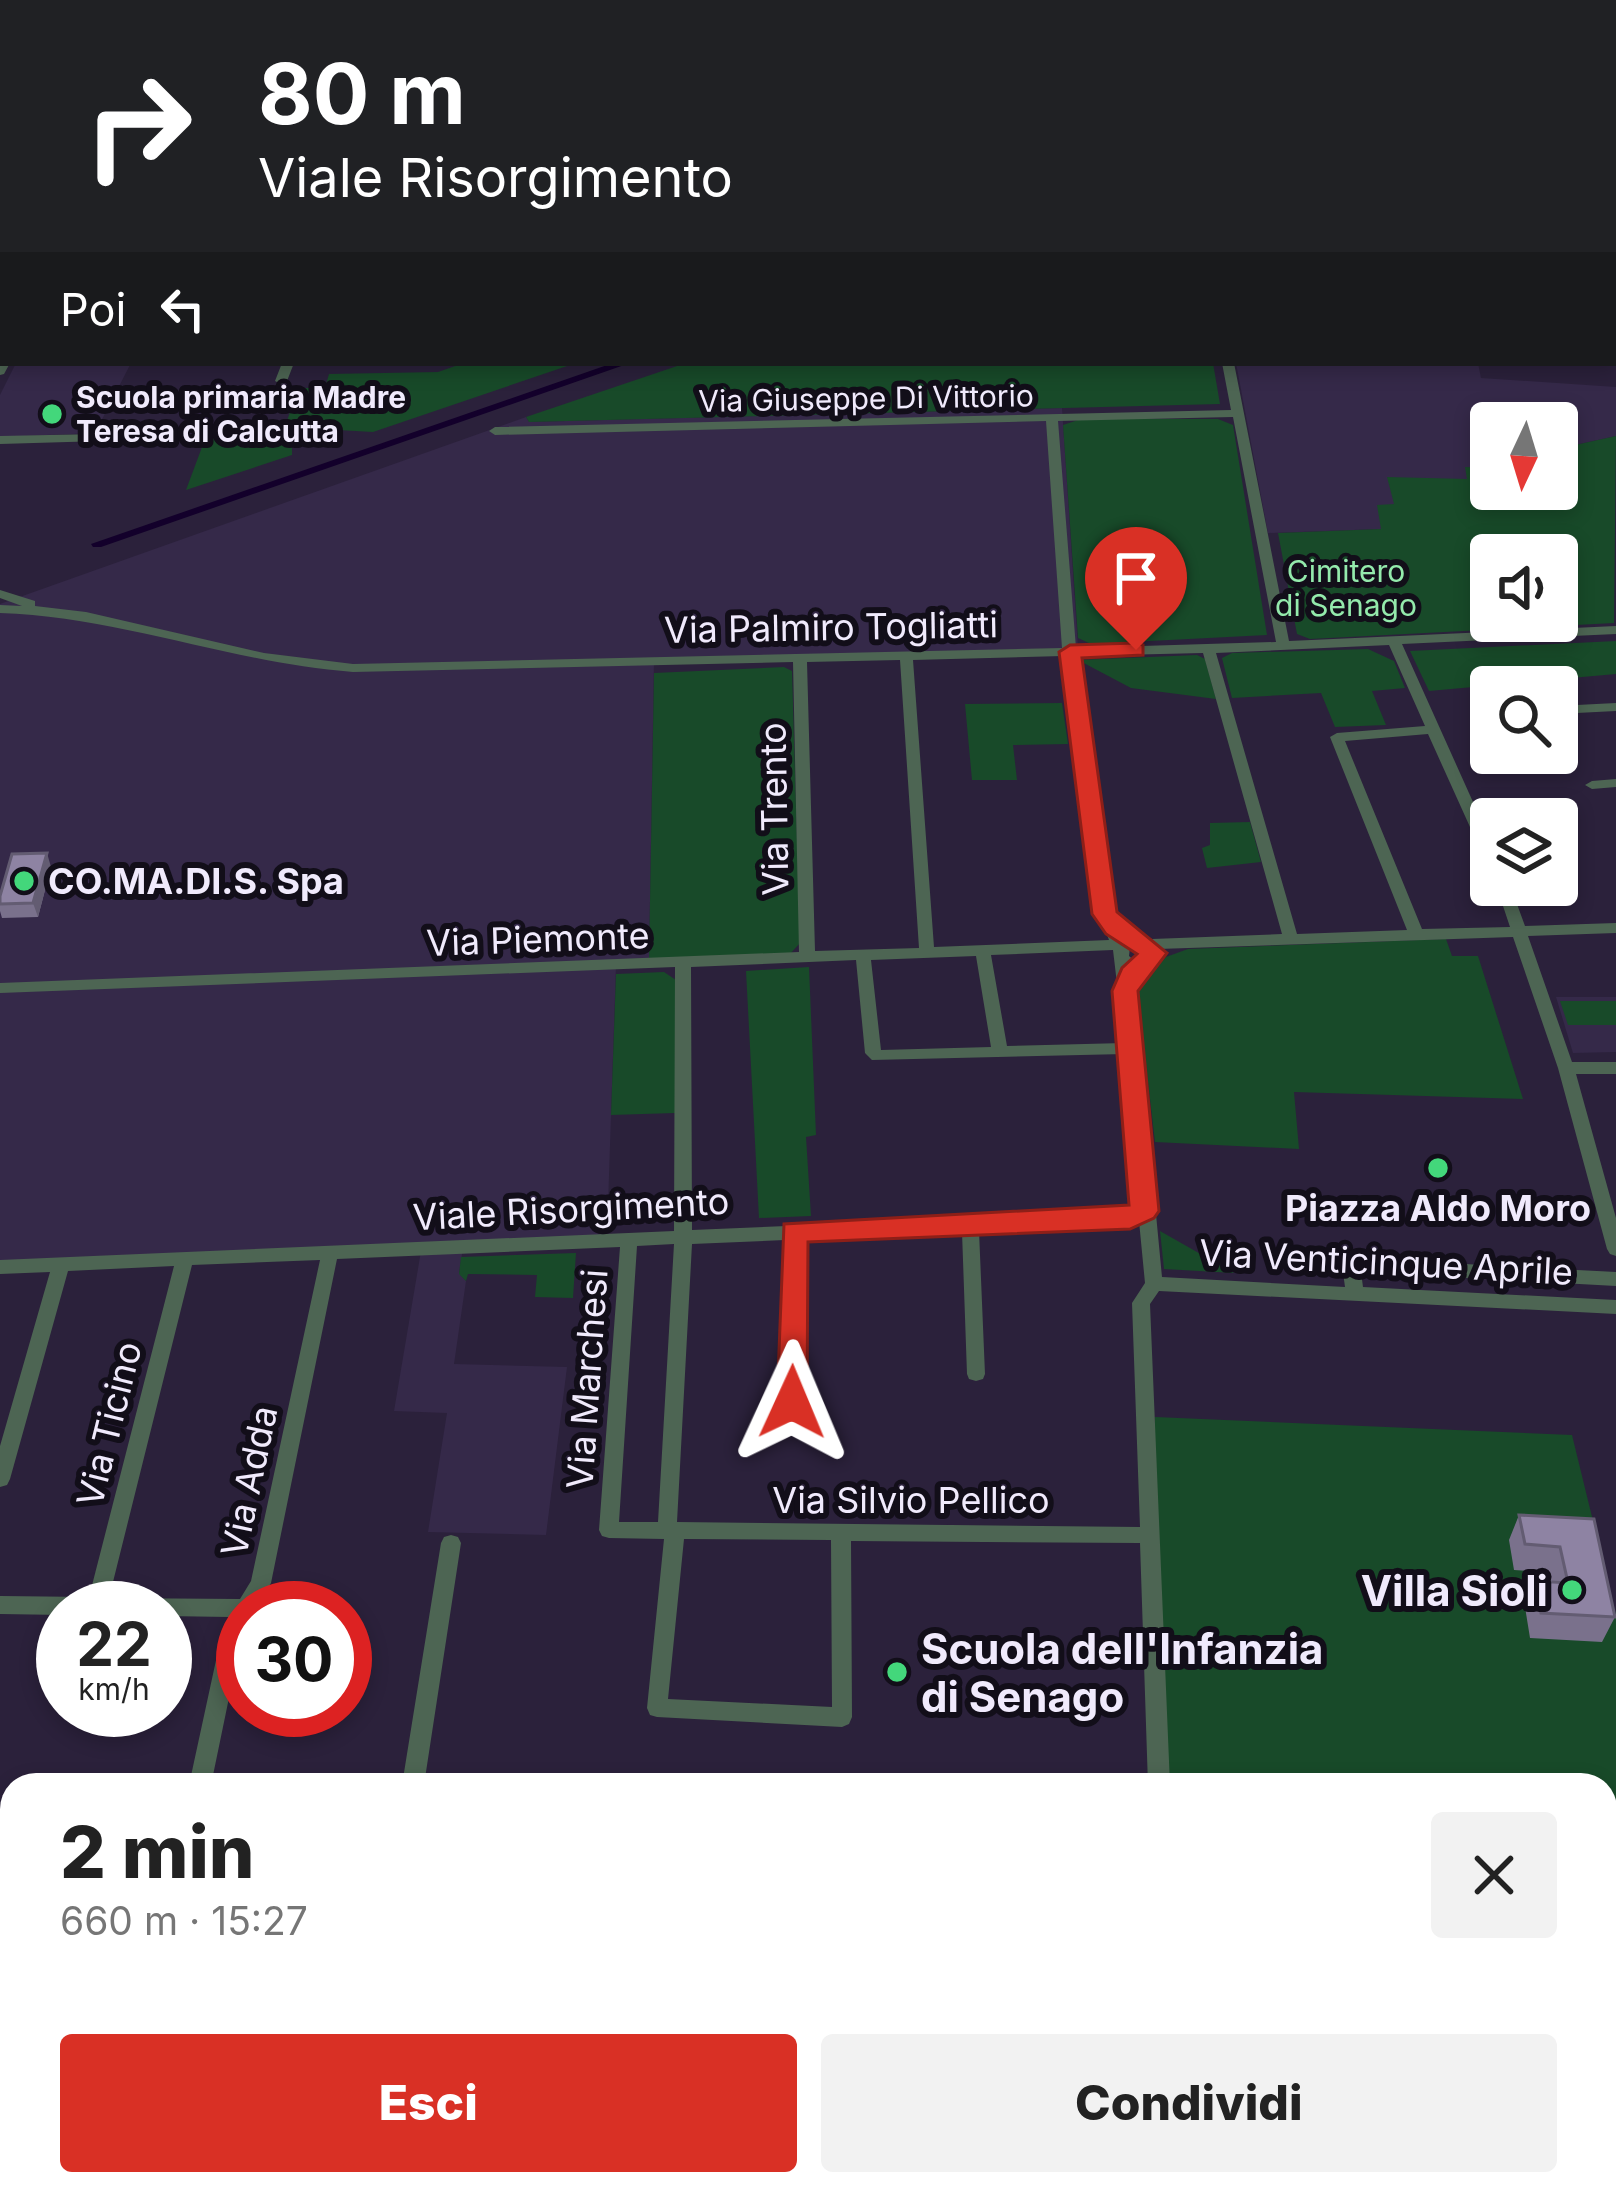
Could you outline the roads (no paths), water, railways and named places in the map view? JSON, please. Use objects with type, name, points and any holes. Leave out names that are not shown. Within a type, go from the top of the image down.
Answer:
[{"type":"street","points":[[281,381],[287,366]]},
{"type":"street","points":[[1229,366],[1282,646]]},
{"type":"street","name":"Via Giuseppe Di Vittorio","points":[[495,431],[1237,413]]},
{"type":"street","points":[[1052,417],[1070,652],[1108,922],[1103,935],[1083,944]]},
{"type":"street","points":[[0,440],[98,438]]},
{"type":"street","name":"Via Palmiro Togliatti","points":[[0,594],[53,613]]},
{"type":"street","name":"Via Palmiro Togliatti","points":[[0,609],[53,613],[333,668],[1208,649],[1616,630]]},
{"type":"street","points":[[1394,641],[1470,810]]},
{"type":"street","points":[[1208,649],[1290,935]]},
{"type":"street","points":[[906,655],[926,954]]},
{"type":"street","name":"Via Trento","points":[[800,657],[806,959]]},
{"type":"street","points":[[1578,709],[1616,707]]},
{"type":"street","points":[[1415,931],[1337,737],[1434,729]]},
{"type":"street","points":[[1592,784],[1616,783]]},
{"type":"street","points":[[1512,906],[1566,1068],[1616,1249]]},
{"type":"street","points":[[1108,922],[1132,951],[1126,984],[1130,1048],[1154,1284],[1141,1304],[1158,1773]]},
{"type":"street","points":[[1132,951],[1180,942],[1290,935],[1616,928]]},
{"type":"street","name":"Via Piemonte","points":[[0,988],[863,957],[1083,944],[1132,951]]},
{"type":"street","points":[[983,951],[1000,1052]]},
{"type":"street","points":[[863,957],[873,1053],[878,1057],[1130,1048]]},
{"type":"street","points":[[683,964],[683,1237],[671,1532],[657,1708],[842,1717],[841,1534]]},
{"type":"street","points":[[1566,1068],[1616,1068]]},
{"type":"street","name":"Viale Risorgimento","points":[[0,1267],[1130,1218],[1144,1212]]},
{"type":"street","points":[[970,1224],[976,1373]]},
{"type":"street","points":[[792,1402],[794,1232]]},
{"type":"street","name":"Via Marchesi","points":[[629,1239],[609,1530],[671,1532]]},
{"type":"street","name":"Via Adda","points":[[261,1581],[330,1252]]},
{"type":"street","name":"Via Ticino","points":[[103,1581],[184,1259]]},
{"type":"street","points":[[0,1479],[61,1264]]},
{"type":"street","points":[[1355,1293],[1352,1265],[1616,1279]]},
{"type":"street","name":"Via Venticinque Aprile","points":[[1154,1284],[1616,1306]]},
{"type":"street","name":"Via Silvio Pellico","points":[[671,1532],[1147,1535]]},
{"type":"street","points":[[415,1773],[451,1543]]},
{"type":"street","points":[[0,1605],[36,1605]]},
{"type":"street","name":"Via Adda","points":[[203,1773],[216,1709]]},
{"type":"waterway","points":[[97,544],[615,366]]},
{"type":"place","name":"Scuola primaria Madre Teresa di Calcutta","points":[[52,414]]},
{"type":"place","name":"CO.MA.DI.S. Spa","points":[[24,881]]},
{"type":"place","name":"Piazza Aldo Moro","points":[[1438,1168]]},
{"type":"place","name":"Villa Sioli","points":[[1572,1590]]},
{"type":"place","name":"Scuola dell'Infanzia di Senago","points":[[897,1672]]},
{"type":"park label","name":"Cimitero di Senago","points":[[1346,588]]}]
